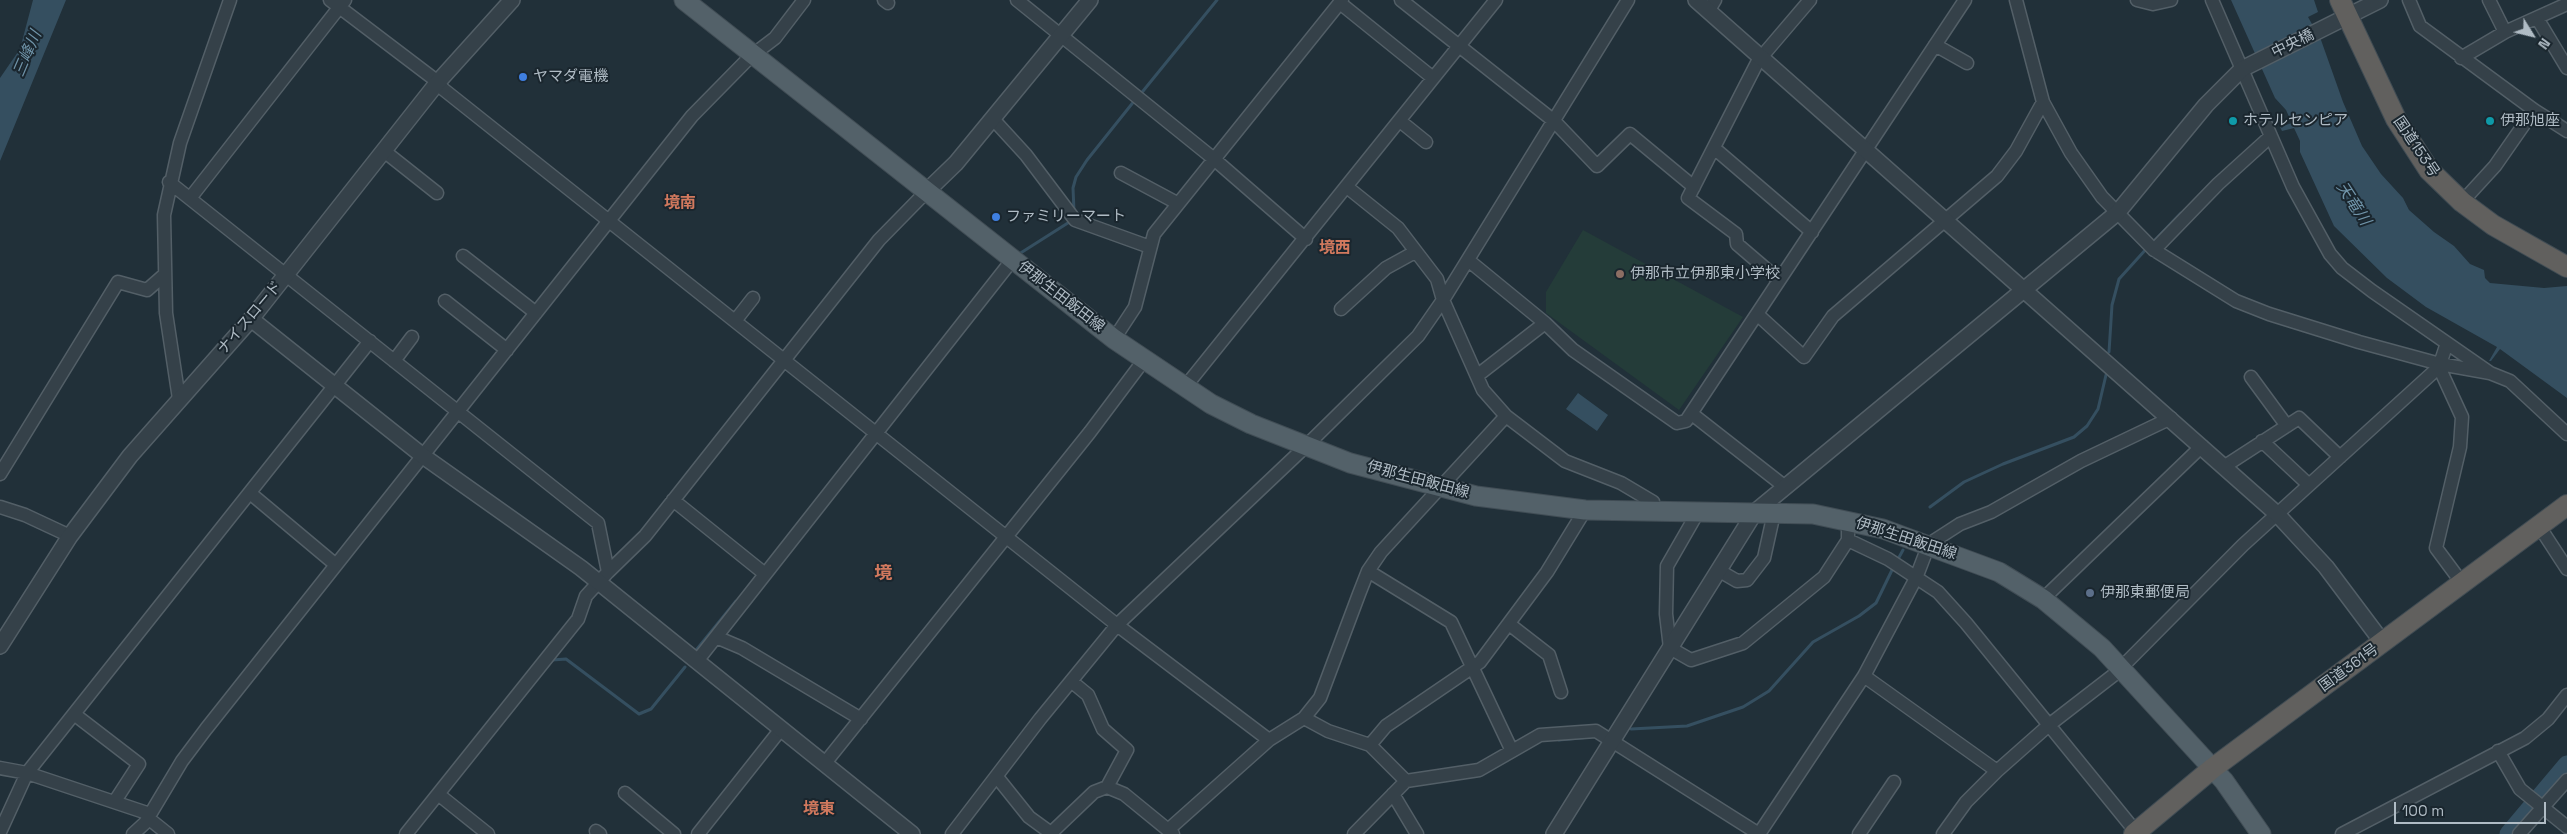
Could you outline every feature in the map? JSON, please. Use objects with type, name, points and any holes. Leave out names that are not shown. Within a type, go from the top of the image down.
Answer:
[{"type":"highway","name":"国道153号","points":[[2342,13],[2408,138],[2429,170],[2462,202],[2492,225],[2567,267]]},
{"type":"highway","name":"国道361号","points":[[2135,833],[2213,768],[2567,505]]},
{"type":"main road","name":"伊那生田飯田線","points":[[687,1],[1114,339],[1185,387],[1251,424],[1305,447],[1358,465],[1441,488],[1531,504],[1585,510],[1813,514],[1848,520],[1929,544],[1998,572],[2043,599],[2102,648],[2213,768],[2261,834]]},
{"type":"street","points":[[179,398],[166,313],[163,276],[164,215],[169,182],[180,143],[230,0]]},
{"type":"street","name":"ナイスロード","points":[[0,646],[70,536],[130,456],[179,398],[251,319],[438,82],[512,0]]},
{"type":"street","points":[[133,834],[149,816],[187,755],[692,116],[775,38],[804,0]]},
{"type":"street","points":[[1017,0],[1214,159],[1306,239]]},
{"type":"street","points":[[406,834],[441,796],[578,619],[586,596],[645,536],[879,240],[956,163],[1090,0]]},
{"type":"street","points":[[1401,0],[1554,121],[1597,166],[1630,134],[1694,187]]},
{"type":"street","points":[[1185,387],[1226,334],[1306,239],[1496,0]]},
{"type":"street","points":[[952,834],[1117,624],[1305,447],[1418,336],[1468,260],[1628,0]]},
{"type":"street","points":[[1696,0],[1712,5],[1762,57],[1866,151],[2171,418],[2277,514],[2326,567],[2383,642]]},
{"type":"street","points":[[1779,280],[1737,244],[1736,234],[1688,198],[1762,57],[1810,0]]},
{"type":"street","points":[[1468,260],[1545,323],[1573,350],[1677,422],[1686,421],[1965,0]]},
{"type":"street","points":[[2016,0],[2043,102],[2080,168],[2102,197],[2118,212],[2137,235],[2154,250],[2236,301],[2341,337],[2440,366],[2490,373]]},
{"type":"street","points":[[2137,0],[2153,4],[2171,0]]},
{"type":"street","points":[[2212,0],[2244,68],[2306,214],[2336,261],[2372,291],[2490,373],[2510,381],[2567,434]]},
{"type":"street","name":"中央橋","points":[[1554,834],[1755,512],[1784,486],[2118,212],[2206,105],[2244,68],[2342,13],[2380,0]]},
{"type":"street","points":[[2410,0],[2420,26],[2461,58],[2567,131]]},
{"type":"street","points":[[2489,0],[2505,32]]},
{"type":"street","points":[[1114,339],[1135,307],[1154,234],[1341,2],[1433,78]]},
{"type":"street","points":[[191,197],[338,3],[438,82],[443,89],[1006,537],[1269,740]]},
{"type":"street","points":[[2461,58],[2505,32],[2567,4]]},
{"type":"street","points":[[2537,18],[2567,68]]},
{"type":"street","points":[[1935,45],[1967,63]]},
{"type":"street","points":[[1757,314],[1804,357],[1833,316],[1997,176],[2016,151],[2043,102]]},
{"type":"street","points":[[2462,202],[2495,166],[2534,110]]},
{"type":"street","points":[[993,119],[1037,168],[1074,219],[1150,247]]},
{"type":"street","points":[[1400,121],[1426,142]]},
{"type":"street","points":[[2154,250],[2218,184],[2272,136]]},
{"type":"street","points":[[1714,148],[1812,232]]},
{"type":"street","points":[[384,151],[437,193]]},
{"type":"street","points":[[1121,173],[1178,203]]},
{"type":"street","points":[[169,182],[191,197],[598,523],[604,577]]},
{"type":"street","points":[[1347,187],[1398,228],[1437,279],[1443,300],[1478,375],[1483,390],[1506,416],[1565,461],[1621,483],[1653,502],[1652,511]]},
{"type":"street","points":[[1341,309],[1386,268],[1415,252]]},
{"type":"street","points":[[463,256],[536,313]]},
{"type":"street","points":[[697,661],[762,572],[1013,259]]},
{"type":"street","points":[[0,474],[118,282],[147,290],[163,276]]},
{"type":"street","points":[[735,321],[753,298]]},
{"type":"street","points":[[445,301],[507,350]]},
{"type":"street","points":[[251,319],[423,456],[563,553],[604,577],[697,661],[912,834]]},
{"type":"street","points":[[1478,375],[1545,323]]},
{"type":"street","points":[[394,361],[412,337]]},
{"type":"street","points":[[0,832],[27,773],[370,341]]},
{"type":"street","points":[[1943,834],[1966,802],[1997,771],[2049,725],[2121,667],[2243,544],[2440,366],[2447,343]]},
{"type":"street","points":[[825,763],[1006,537],[1144,360]]},
{"type":"street","points":[[2440,366],[2462,417],[2460,447],[2436,548],[2462,583]]},
{"type":"street","points":[[2251,377],[2287,426]]},
{"type":"street","points":[[1692,414],[1784,486]]},
{"type":"street","points":[[1108,787],[1124,794],[1170,832],[1269,740],[1304,718],[1320,698],[1329,680],[1368,571],[1381,552],[1506,416]]},
{"type":"street","points":[[1354,834],[1395,797],[1406,781],[1480,770],[1540,735],[1596,731],[1759,834],[1864,676],[1916,578],[1929,544],[1960,524],[1991,512],[2081,461],[2171,418]]},
{"type":"street","points":[[2225,466],[2299,418],[2340,457]]},
{"type":"street","points":[[2262,441],[2309,484]]},
{"type":"street","points":[[2043,599],[2202,446]]},
{"type":"street","points":[[250,493],[336,565]]},
{"type":"street","points":[[673,500],[762,572]]},
{"type":"street","points":[[0,507],[70,536]]},
{"type":"street","points":[[1370,745],[1386,726],[1480,662],[1547,572],[1585,510]]},
{"type":"street","points":[[1698,512],[1667,566],[1666,614],[1670,648],[1691,660],[1743,644],[1824,577],[1848,540],[1848,520]]},
{"type":"street","points":[[1718,570],[1737,581],[1747,580],[1764,558],[1774,513]]},
{"type":"street","points":[[2539,526],[2567,569]]},
{"type":"street","points":[[1848,540],[1896,565],[1938,592],[2049,725],[2135,833]]},
{"type":"street","points":[[1368,571],[1451,622],[1474,666],[1512,751]]},
{"type":"street","points":[[1509,624],[1549,655],[1561,692]]},
{"type":"street","points":[[716,637],[742,648],[861,719]]},
{"type":"street","points":[[1864,676],[1997,771]]},
{"type":"street","points":[[997,777],[1029,817],[1051,833],[1094,792],[1108,787],[1127,750],[1103,729],[1088,695],[1071,681]]},
{"type":"street","points":[[2342,834],[2534,732],[2567,695]]},
{"type":"street","points":[[74,714],[139,764],[115,801]]},
{"type":"street","points":[[1304,718],[1328,731],[1370,745],[1406,781]]},
{"type":"street","points":[[698,834],[782,729]]},
{"type":"street","points":[[2498,751],[2520,789],[2567,828]]},
{"type":"street","points":[[0,768],[27,773],[115,801],[149,816],[168,834]]},
{"type":"street","points":[[2519,834],[2567,780]]},
{"type":"street","points":[[1859,834],[1894,782]]},
{"type":"street","points":[[624,793],[674,834]]},
{"type":"street","points":[[441,796],[488,834]]},
{"type":"street","points":[[1395,797],[1417,834]]},
{"type":"green space","points":[[1583,230],[1743,317],[1679,410],[1546,313],[1546,292]]},
{"type":"water","name":"三峰川","points":[[33,0],[66,0],[0,161],[0,78],[20,49]]},
{"type":"water","name":"天竜川","points":[[2231,0],[2314,0],[2318,12],[2308,17],[2321,40],[2343,102],[2362,146],[2381,174],[2403,198],[2409,210],[2434,232],[2454,246],[2470,264],[2484,270],[2485,278],[2490,283],[2544,288],[2567,286],[2567,398],[2500,349],[2489,361],[2497,347],[2426,307],[2387,278],[2334,226],[2300,152],[2300,141],[2294,128],[2282,131],[2280,127],[2292,123],[2286,110],[2275,98]]},
{"type":"water","points":[[1578,393],[1608,415],[1597,431],[1566,409]]},
{"type":"waterway","points":[[1139,96],[1217,0]]},
{"type":"waterway","points":[[1074,211],[1073,188],[1076,177],[1087,160],[1135,100]]},
{"type":"waterway","points":[[2152,243],[2181,213]]},
{"type":"waterway","points":[[1019,254],[1071,221]]},
{"type":"waterway","points":[[2109,352],[2112,305],[2119,279],[2148,247]]},
{"type":"waterway","points":[[1930,507],[1964,482],[2003,464],[2074,437],[2087,426],[2098,409],[2106,375]]},
{"type":"waterway","points":[[1897,561],[1903,550]]},
{"type":"waterway","points":[[1631,729],[1687,726],[1743,707],[1769,691],[1813,642],[1859,616],[1876,603],[1894,566]]},
{"type":"waterway","points":[[697,649],[736,601]]},
{"type":"waterway","points":[[552,660],[566,659],[639,714],[651,709],[685,667]]},
{"type":"waterway","points":[[1559,740],[1590,737]]},
{"type":"waterway","points":[[2509,834],[2567,765]]},
{"type":"place","name":"ヤマダ電機","points":[[523,77]]},
{"type":"place","name":"ホテルセンピア","points":[[2233,121]]},
{"type":"place","name":"伊那旭座","points":[[2490,121]]},
{"type":"place","name":"ファミリーマート","points":[[996,217]]},
{"type":"place","name":"伊那市立伊那東小学校","points":[[1620,274]]},
{"type":"place","name":"伊那東郵便局","points":[[2090,593]]},
{"type":"district","name":"境南","points":[[680,204]]},
{"type":"district","name":"境西","points":[[1335,249]]},
{"type":"district","name":"境","points":[[883,574]]},
{"type":"district","name":"境東","points":[[819,810]]}]
